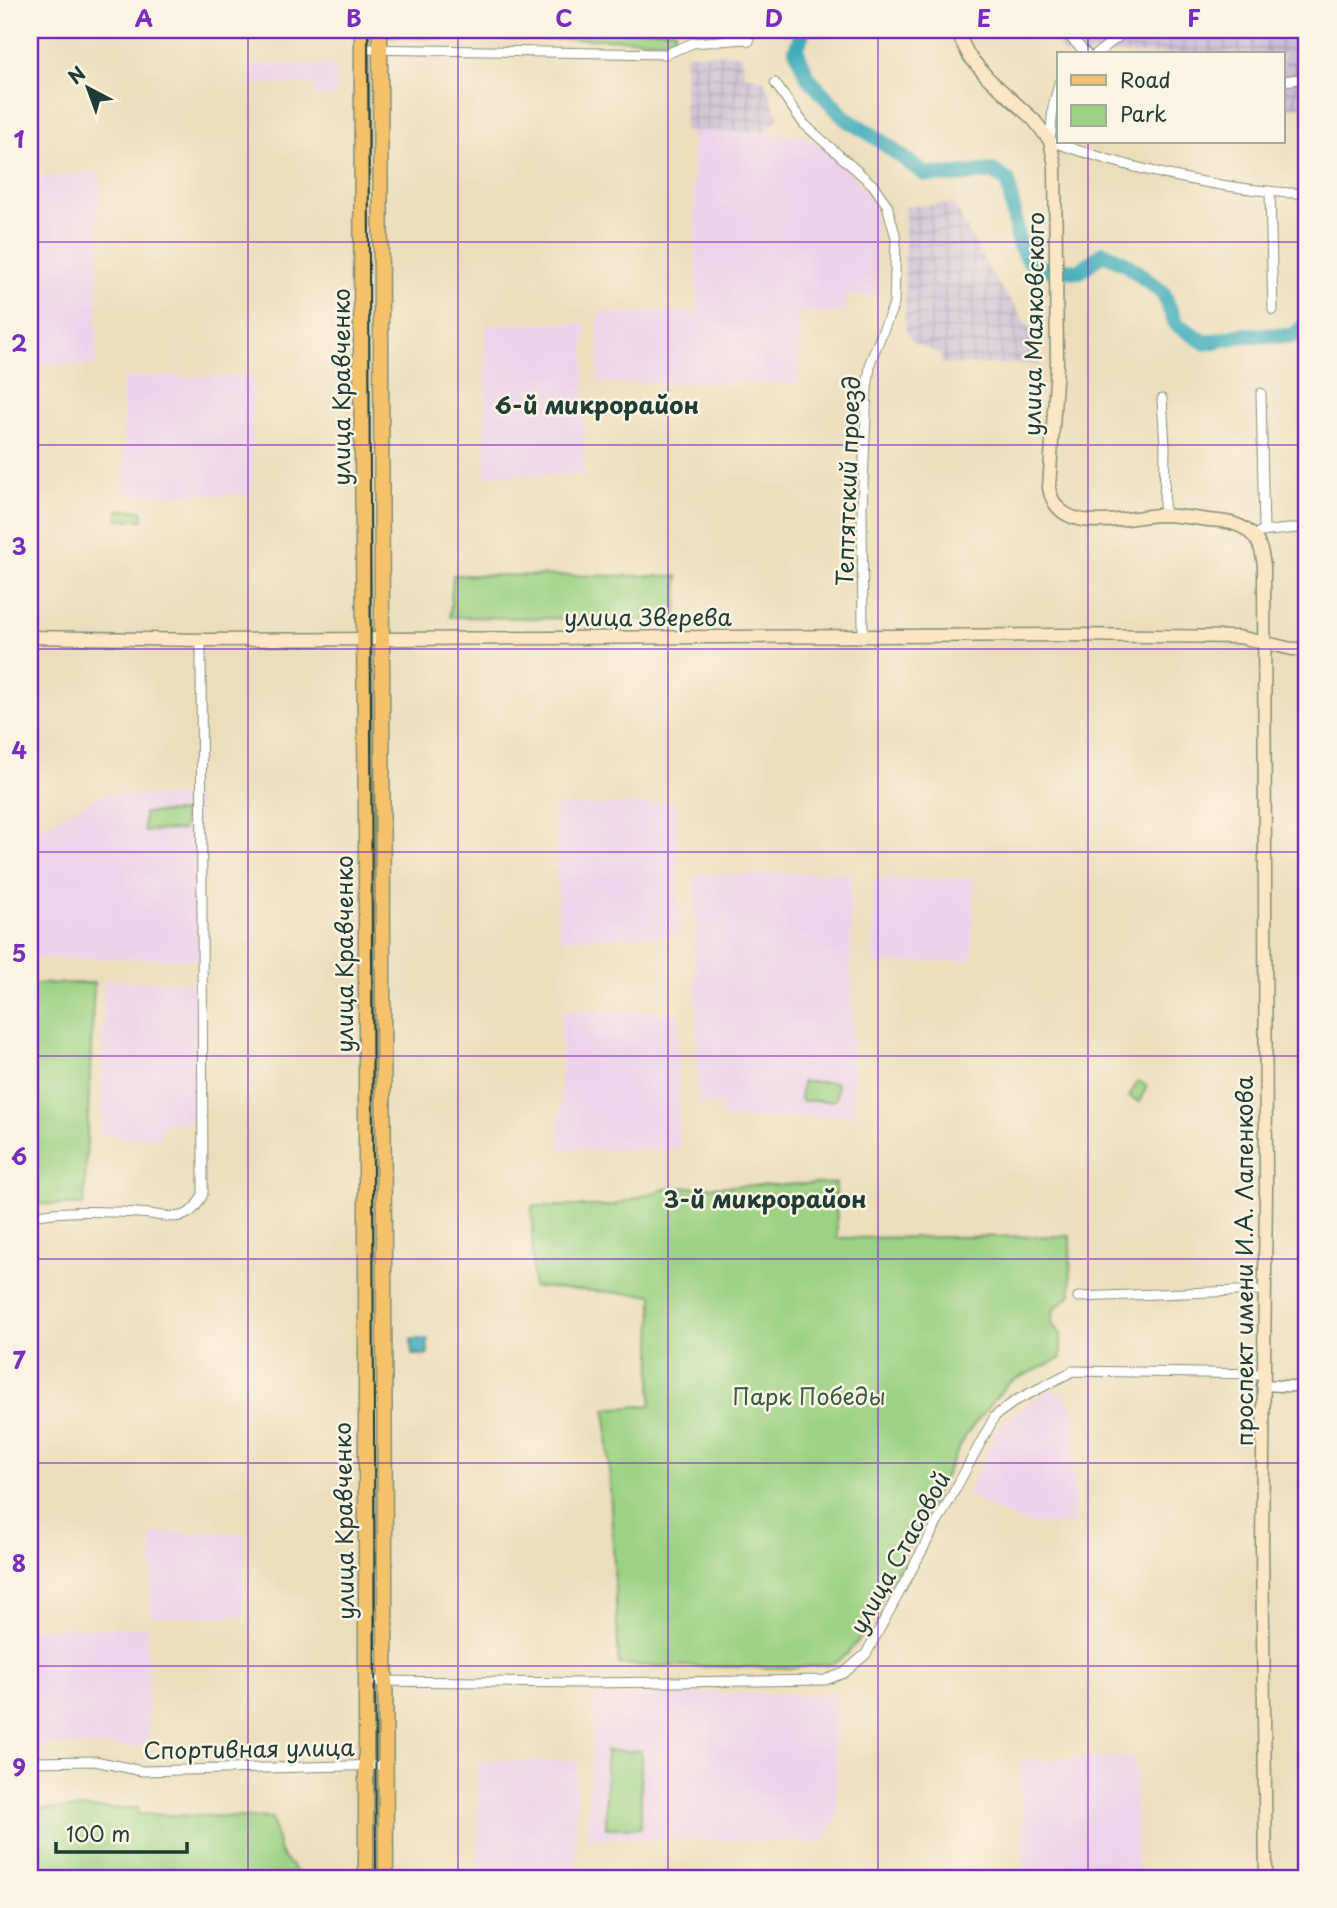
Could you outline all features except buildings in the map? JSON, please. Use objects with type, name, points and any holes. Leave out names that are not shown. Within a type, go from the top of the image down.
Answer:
[{"type":"main road","name":"улица Кравченко","points":[[362,30],[361,250],[366,824],[366,1878]]},
{"type":"main road","name":"улица Кравченко","points":[[380,30],[386,1878]]},
{"type":"main road","points":[[956,30],[969,56],[988,78],[1034,120],[1050,141]]},
{"type":"main road","name":"улица Маяковского","points":[[1050,141],[1055,165],[1058,283],[1057,365],[1049,488],[1051,499],[1056,507],[1068,516],[1085,521],[1164,515]]},
{"type":"main road","points":[[1164,515],[1222,521],[1258,532]]},
{"type":"main road","name":"проспект имени И.А. Лапенкова","points":[[1258,532],[1264,565],[1266,643],[1262,1380],[1266,1878]]},
{"type":"main road","name":"улица Зверева","points":[[30,637],[201,640],[1203,636],[1239,637],[1292,649],[1307,649]]},
{"type":"street","points":[[1059,30],[1085,52]]},
{"type":"street","points":[[1099,52],[1127,30]]},
{"type":"street","points":[[362,49],[666,54],[693,43],[723,43],[746,39],[749,41]]},
{"type":"street","points":[[1284,81],[1307,78]]},
{"type":"street","name":"Тептятский проезд","points":[[775,83],[804,124],[873,185],[887,205],[896,238],[894,304],[871,360],[867,388],[862,509],[863,636]]},
{"type":"street","points":[[1057,91],[1050,141],[1057,144]]},
{"type":"street","points":[[1058,144],[1216,186],[1307,194]]},
{"type":"street","points":[[1270,192],[1273,310]]},
{"type":"street","points":[[361,250],[381,249]]},
{"type":"street","points":[[362,307],[381,305]]},
{"type":"street","points":[[1261,393],[1258,532],[1307,527]]},
{"type":"street","points":[[1162,399],[1165,446],[1164,515]]},
{"type":"street","points":[[364,548],[383,548]]},
{"type":"street","points":[[30,1216],[58,1211],[184,1216],[197,1207],[204,1194],[201,640]]},
{"type":"street","points":[[365,753],[383,753]]},
{"type":"street","points":[[366,824],[384,824]]},
{"type":"street","points":[[366,866],[384,866]]},
{"type":"street","points":[[366,927],[384,927]]},
{"type":"street","points":[[366,991],[385,990]]},
{"type":"street","points":[[365,1052],[385,1052]]},
{"type":"street","points":[[365,1112],[385,1112]]},
{"type":"street","points":[[1078,1297],[1264,1290]]},
{"type":"street","name":"улица Стасовой","points":[[367,1681],[587,1683],[825,1679],[844,1673],[866,1654],[995,1416],[1015,1401],[1073,1371],[1262,1380]]},
{"type":"street","points":[[1262,1380],[1307,1387]]},
{"type":"street","points":[[366,1473],[386,1473]]},
{"type":"street","name":"Спортивная улица","points":[[30,1762],[95,1761],[142,1771],[387,1765]]},
{"type":"street","points":[[366,1820],[386,1819]]},
{"type":"shaded area","points":[[1048,30],[1307,30],[1307,105],[1284,109],[1284,52],[1062,52],[1054,35]]},
{"type":"shaded area","points":[[685,54],[741,54],[745,75],[764,80],[779,118],[763,132],[684,131]]},
{"type":"shaded area","points":[[252,64],[336,65],[336,96],[314,96],[313,84],[252,84]]},
{"type":"shaded area","points":[[692,131],[763,132],[806,137],[836,155],[874,203],[876,296],[845,296],[846,314],[799,313],[799,383],[598,383],[598,313],[697,312]]},
{"type":"shaded area","points":[[100,172],[96,365],[30,364],[30,178]]},
{"type":"shaded area","points":[[954,204],[989,270],[1036,337],[1040,366],[941,364],[941,355],[913,342],[905,329],[905,206]]},
{"type":"shaded area","points":[[585,323],[584,475],[485,475],[485,325]]},
{"type":"shaded area","points":[[253,376],[252,495],[124,494],[123,377]]},
{"type":"shaded area","points":[[113,793],[198,799],[198,959],[30,958],[30,834],[96,797]]},
{"type":"shaded area","points":[[676,803],[680,935],[559,939],[555,806]]},
{"type":"shaded area","points":[[850,872],[854,1116],[722,1119],[721,1104],[698,1104],[694,875]]},
{"type":"shaded area","points":[[974,878],[972,960],[873,964],[873,879]]},
{"type":"shaded area","points":[[104,980],[198,983],[201,1121],[163,1124],[161,1139],[101,1136]]},
{"type":"shaded area","points":[[561,1011],[679,1012],[679,1150],[560,1149]]},
{"type":"shaded area","points":[[1050,1389],[1061,1393],[1075,1409],[1074,1525],[1024,1524],[966,1495],[1001,1424]]},
{"type":"shaded area","points":[[152,1533],[244,1533],[244,1616],[151,1616]]},
{"type":"shaded area","points":[[148,1627],[148,1747],[30,1746],[30,1628]]},
{"type":"shaded area","points":[[671,1693],[835,1695],[837,1817],[824,1842],[586,1838],[595,1697]]},
{"type":"shaded area","points":[[1135,1757],[1138,1878],[1024,1878],[1021,1760]]},
{"type":"shaded area","points":[[577,1760],[575,1878],[479,1878],[477,1761]]},
{"type":"green space","points":[[390,30],[675,30],[674,40],[390,37]]},
{"type":"green space","points":[[118,510],[142,510],[143,520],[118,520]]},
{"type":"green space","points":[[453,575],[678,576],[677,620],[450,617]]},
{"type":"green space","points":[[183,812],[183,830],[144,831],[144,813]]},
{"type":"green space","points":[[94,983],[84,1205],[30,1204],[30,984]]},
{"type":"green space","points":[[1138,1081],[1147,1086],[1139,1102],[1129,1097]]},
{"type":"green space","points":[[802,1082],[834,1082],[837,1084],[836,1099],[802,1101]]},
{"type":"green space","name":"Парк Победы","points":[[836,1183],[837,1238],[1070,1236],[1071,1295],[1054,1309],[1052,1325],[1061,1334],[1061,1358],[1008,1383],[967,1433],[863,1635],[847,1654],[833,1664],[791,1668],[619,1665],[606,1409],[651,1405],[653,1295],[533,1287],[532,1206],[610,1206],[668,1188]]},
{"type":"green space","points":[[606,1751],[641,1751],[641,1828],[606,1828]]},
{"type":"green space","points":[[138,1808],[138,1814],[272,1818],[280,1853],[302,1878],[30,1878],[30,1809]]},
{"type":"water","points":[[411,1339],[428,1339],[428,1355],[412,1355]]},
{"type":"waterway","points":[[803,30],[796,50],[808,78],[846,119],[925,174],[957,175],[993,171],[1008,181],[1019,245],[1035,268],[1080,271],[1103,253],[1125,263],[1163,293],[1176,324],[1206,343],[1243,335],[1293,336],[1307,324]]},
{"type":"tram line","points":[[368,30],[376,1878]]},
{"type":"district","name":"6-й микрорайон","points":[[597,404]]},
{"type":"district","name":"3-й микрорайон","points":[[765,1198]]}]
